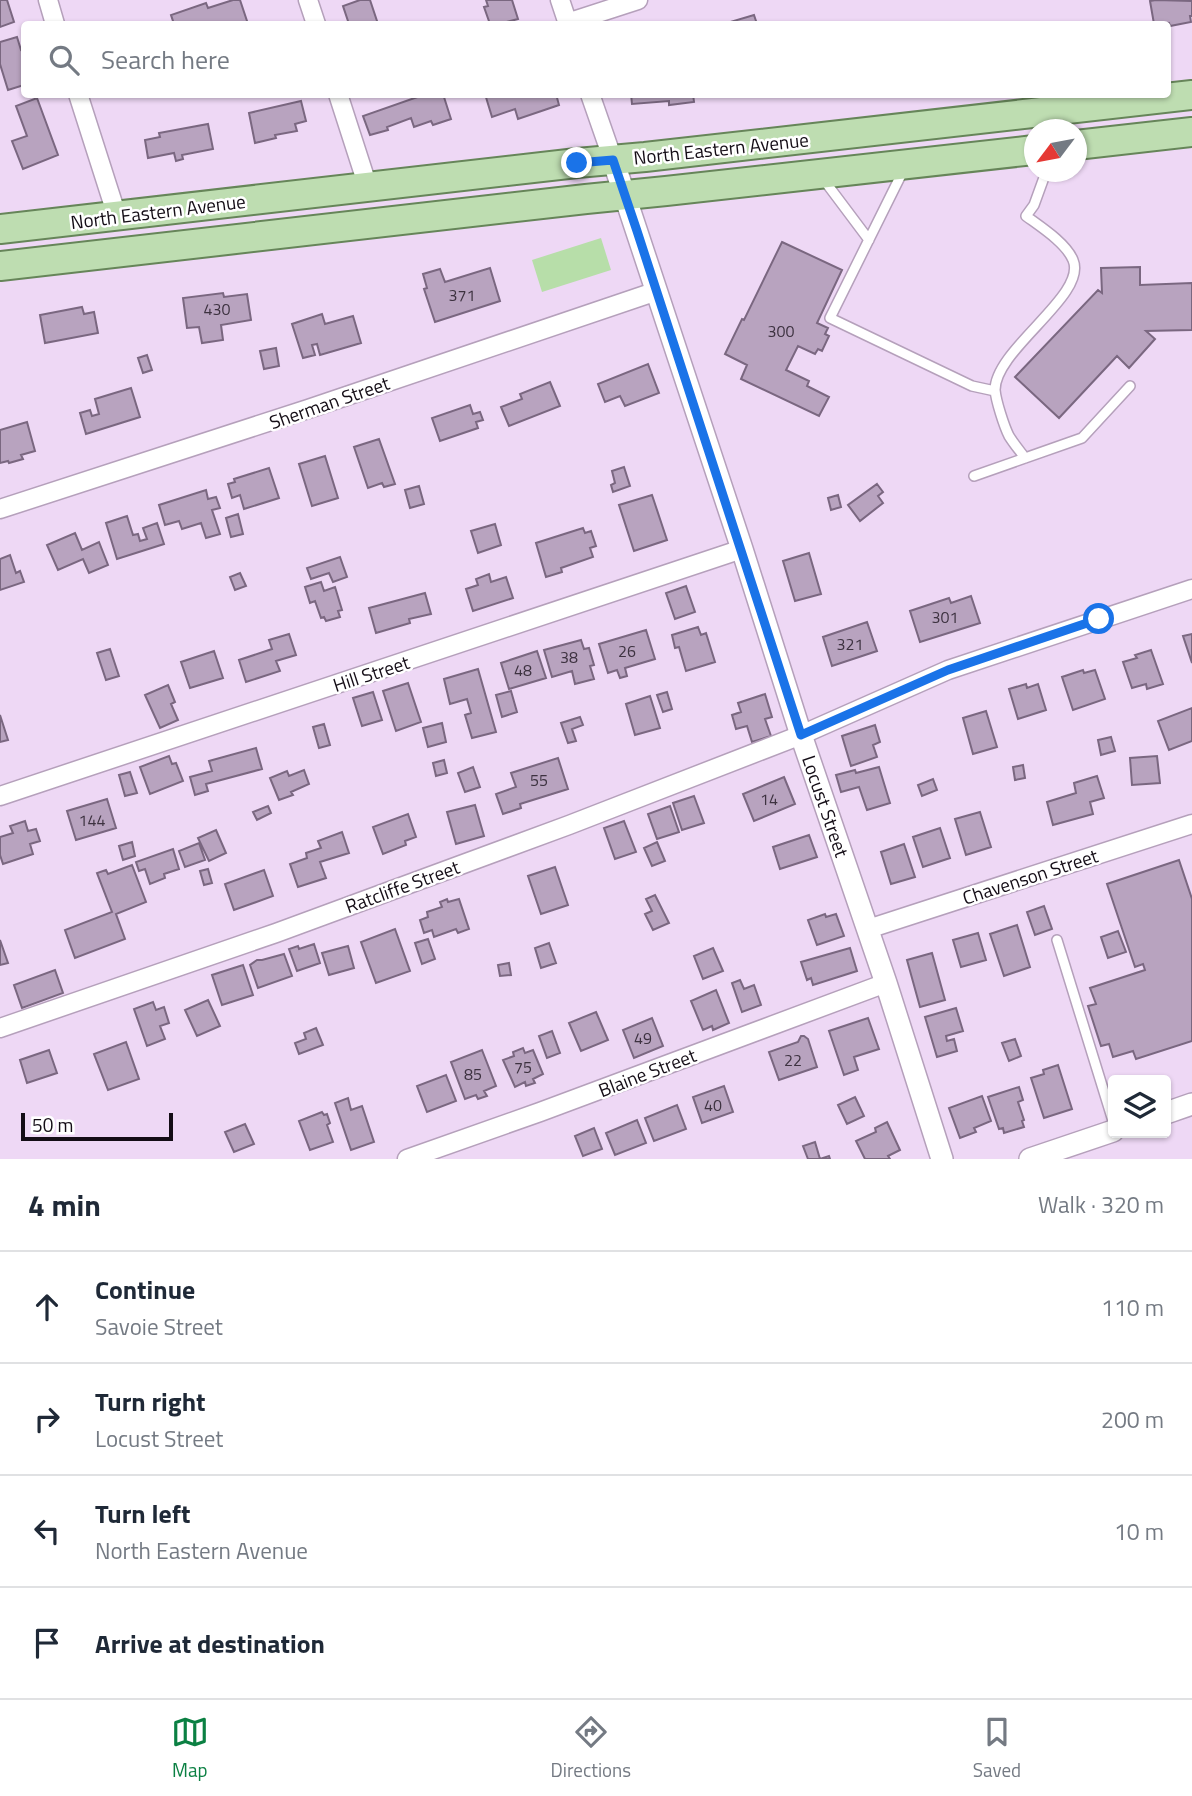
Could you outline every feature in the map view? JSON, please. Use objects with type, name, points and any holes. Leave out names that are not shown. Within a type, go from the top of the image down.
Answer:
[{"type":"main road","name":"North Eastern Avenue","points":[[1171,98],[1192,95]]},
{"type":"main road","name":"North Eastern Avenue","points":[[0,229],[1168,98]]},
{"type":"main road","points":[[1087,144],[1192,132]]},
{"type":"main road","name":"North Eastern Avenue","points":[[0,266],[1024,151]]},
{"type":"street","points":[[48,0],[54,21]]},
{"type":"street","points":[[308,0],[315,21]]},
{"type":"street","points":[[560,0],[567,21]]},
{"type":"street","points":[[577,21],[638,0]]},
{"type":"street","points":[[79,98],[117,216]]},
{"type":"street","points":[[339,98],[368,187]]},
{"type":"street","name":"Locust Street","points":[[591,98],[942,1159]]},
{"type":"street","name":"Sherman Street","points":[[0,509],[308,410],[657,291]]},
{"type":"street","name":"Hill Street","points":[[0,796],[742,549]]},
{"type":"street","name":"Ratcliffe Street","points":[[0,1028],[276,933],[569,825],[801,735],[948,670],[1192,589]]},
{"type":"street","name":"Chavenson Street","points":[[868,929],[1192,824]]},
{"type":"street","name":"Blaine Street","points":[[407,1159],[886,983]]},
{"type":"street","points":[[1171,1111],[1192,1104]]},
{"type":"street","points":[[1030,1159],[1108,1133]]},
{"type":"lane","points":[[906,164],[830,318],[972,386],[995,391]]},
{"type":"lane","points":[[819,174],[869,240]]},
{"type":"lane","points":[[1025,458],[1009,435],[995,391],[998,375],[1065,292],[1074,277],[1075,269],[1067,251],[1026,216],[1034,205],[1042,182]]},
{"type":"lane","points":[[974,476],[1082,438],[1130,386]]},
{"type":"lane","points":[[1057,940],[1108,1105]]},
{"type":"green space","points":[[601,238],[611,270],[542,292],[532,260]]},
{"type":"building","points":[[0,0],[7,0],[14,22],[0,27]]},
{"type":"building","points":[[240,0],[247,21],[173,21],[171,15],[206,3],[208,8]]},
{"type":"building","points":[[360,0],[370,0],[377,21],[348,21],[343,6]]},
{"type":"building","points":[[486,0],[512,0],[518,19],[489,21],[484,7],[488,6]]},
{"type":"building","points":[[1150,1],[1192,1],[1191,22],[1171,26],[1171,21],[1153,21]]},
{"type":"building","points":[[754,15],[756,21],[733,21]]},
{"type":"building","points":[[17,37],[21,50],[21,86],[8,90],[0,64],[0,42]]},
{"type":"building","points":[[37,98],[58,155],[23,169],[12,141],[27,136],[16,106]]},
{"type":"building","points":[[415,98],[444,98],[451,119],[433,125],[431,121],[414,127],[411,118],[387,127],[388,130],[370,135],[363,116]]},
{"type":"building","points":[[486,98],[557,98],[559,105],[518,119],[515,109],[492,117]]},
{"type":"building","points":[[631,98],[694,98],[694,102],[669,105],[669,101],[632,104]]},
{"type":"building","points":[[301,101],[306,121],[295,124],[297,131],[275,135],[276,138],[255,143],[249,113]]},
{"type":"building","points":[[208,124],[213,149],[182,155],[183,159],[176,161],[174,153],[148,158],[145,140],[160,137],[159,133]]},
{"type":"building","points":[[782,242],[842,270],[817,323],[828,328],[825,334],[829,336],[822,351],[818,349],[815,354],[798,346],[786,370],[809,381],[807,386],[829,397],[819,416],[741,379],[747,365],[725,354]]},
{"type":"building","points":[[1140,267],[1140,285],[1192,283],[1192,330],[1146,331],[1155,339],[1129,368],[1117,356],[1059,418],[1015,377],[1098,290],[1102,293],[1101,268]]},
{"type":"building","points":[[490,268],[500,301],[435,322],[424,289],[427,288],[423,274],[440,269],[445,282]]},
{"type":"building","points":[[223,293],[224,297],[247,294],[251,320],[221,325],[223,340],[202,343],[199,327],[187,328],[183,298]]},
{"type":"building","points":[[82,307],[84,314],[94,312],[98,333],[45,343],[40,315]]},
{"type":"building","points":[[322,314],[325,324],[353,316],[361,343],[320,355],[317,344],[312,345],[315,355],[303,358],[292,324]]},
{"type":"building","points":[[276,348],[279,366],[264,369],[260,351]]},
{"type":"building","points":[[147,355],[152,370],[143,373],[138,358]]},
{"type":"building","points":[[648,364],[659,393],[625,406],[620,396],[605,402],[598,384]]},
{"type":"building","points":[[550,382],[560,406],[509,426],[501,407],[522,399],[520,394]]},
{"type":"building","points":[[131,388],[140,417],[86,434],[80,413],[90,410],[92,416],[99,414],[95,399]]},
{"type":"building","points":[[470,405],[473,414],[480,412],[483,420],[476,422],[478,428],[440,441],[432,418]]},
{"type":"building","points":[[27,422],[35,451],[21,455],[23,459],[0,463],[0,430]]},
{"type":"building","points":[[379,439],[395,484],[384,487],[382,483],[368,488],[354,447]]},
{"type":"building","points":[[325,456],[338,498],[312,506],[299,464]]},
{"type":"building","points":[[624,467],[630,486],[613,492],[611,485],[615,483],[612,471]]},
{"type":"building","points":[[269,468],[279,498],[244,509],[240,495],[232,498],[228,484],[235,482],[234,479]]},
{"type":"building","points":[[877,484],[883,492],[878,496],[883,503],[860,521],[848,505]]},
{"type":"building","points":[[419,486],[424,504],[410,508],[405,490]]},
{"type":"building","points":[[206,490],[208,499],[216,497],[220,508],[212,510],[220,534],[206,538],[201,523],[182,529],[179,521],[165,525],[159,505]]},
{"type":"building","points":[[652,495],[667,540],[634,551],[619,505]]},
{"type":"building","points":[[838,495],[841,507],[831,510],[828,498]]},
{"type":"building","points":[[238,514],[243,534],[231,537],[226,518]]},
{"type":"building","points":[[127,516],[133,535],[138,534],[140,541],[147,539],[143,528],[157,523],[164,544],[117,559],[106,523]]},
{"type":"building","points":[[495,524],[501,545],[478,553],[471,531]]},
{"type":"building","points":[[583,528],[585,533],[591,531],[596,546],[590,548],[593,557],[561,568],[562,572],[546,577],[536,543]]},
{"type":"building","points":[[75,533],[82,550],[99,542],[108,565],[89,573],[83,559],[58,570],[47,545]]},
{"type":"building","points":[[809,553],[821,594],[795,601],[783,561]]},
{"type":"building","points":[[10,555],[16,573],[20,571],[24,582],[0,590],[0,559]]},
{"type":"building","points":[[340,557],[347,577],[333,582],[329,573],[311,579],[307,568]]},
{"type":"building","points":[[240,573],[246,586],[235,590],[230,577]]},
{"type":"building","points":[[489,574],[491,582],[506,577],[513,598],[473,611],[466,589],[478,585],[476,579]]},
{"type":"building","points":[[321,582],[324,591],[335,587],[342,610],[338,611],[340,617],[326,621],[324,617],[321,618],[315,601],[310,603],[305,587]]},
{"type":"building","points":[[686,586],[695,612],[675,619],[666,593]]},
{"type":"building","points":[[425,593],[431,614],[409,619],[410,623],[376,633],[369,608]]},
{"type":"building","points":[[971,596],[980,623],[920,642],[910,611],[949,598],[951,603]]},
{"type":"building","points":[[867,622],[877,651],[832,666],[823,637]]},
{"type":"building","points":[[698,627],[701,635],[706,633],[715,662],[686,671],[679,647],[675,648],[672,635]]},
{"type":"building","points":[[646,630],[655,659],[625,668],[627,676],[620,678],[617,670],[608,673],[599,644]]},
{"type":"building","points":[[289,634],[296,655],[276,661],[280,671],[246,682],[239,660],[272,649],[269,640]]},
{"type":"building","points":[[1192,634],[1192,663],[1183,636]]},
{"type":"building","points":[[581,640],[584,649],[589,648],[594,665],[590,666],[594,679],[575,684],[572,671],[552,677],[544,650]]},
{"type":"building","points":[[110,649],[119,676],[106,680],[97,653]]},
{"type":"building","points":[[1151,650],[1163,684],[1147,689],[1146,684],[1132,688],[1123,662]]},
{"type":"building","points":[[214,651],[223,678],[190,688],[181,662]]},
{"type":"building","points":[[537,651],[546,678],[509,689],[501,663]]},
{"type":"building","points":[[478,669],[496,732],[472,738],[465,715],[471,713],[467,699],[450,704],[444,679]]},
{"type":"building","points":[[1083,670],[1084,673],[1095,670],[1105,699],[1073,710],[1062,677]]},
{"type":"building","points":[[408,683],[421,722],[396,731],[383,691]]},
{"type":"building","points":[[1026,684],[1027,688],[1038,684],[1046,710],[1018,719],[1009,689]]},
{"type":"building","points":[[168,685],[175,702],[171,704],[178,720],[160,728],[145,695]]},
{"type":"building","points":[[511,691],[517,712],[502,717],[496,695]]},
{"type":"building","points":[[373,692],[382,720],[362,726],[353,698]]},
{"type":"building","points":[[667,692],[672,709],[663,712],[657,695]]},
{"type":"building","points":[[765,694],[772,717],[765,719],[771,736],[752,742],[747,726],[736,729],[732,715],[741,712],[738,703]]},
{"type":"building","points":[[650,696],[660,728],[635,735],[626,704]]},
{"type":"building","points":[[1192,708],[1192,741],[1169,750],[1158,721]]},
{"type":"building","points":[[986,711],[997,747],[973,754],[963,718]]},
{"type":"building","points":[[0,715],[8,740],[0,742]]},
{"type":"building","points":[[580,717],[583,725],[572,729],[576,741],[568,743],[561,723]]},
{"type":"building","points":[[442,723],[446,742],[428,747],[423,728]]},
{"type":"building","points":[[324,724],[330,745],[319,748],[313,727]]},
{"type":"building","points":[[875,725],[880,742],[873,745],[877,757],[851,766],[842,736]]},
{"type":"building","points":[[1111,737],[1115,751],[1101,755],[1098,740]]},
{"type":"building","points":[[256,748],[262,769],[206,784],[208,791],[195,795],[190,777],[212,771],[209,761]]},
{"type":"building","points":[[169,756],[172,764],[176,763],[183,781],[150,794],[140,767]]},
{"type":"building","points":[[1157,756],[1160,783],[1132,785],[1130,758]]},
{"type":"building","points":[[558,758],[568,789],[520,804],[521,808],[503,814],[496,794],[516,787],[511,773]]},
{"type":"building","points":[[444,760],[447,773],[436,776],[433,763]]},
{"type":"building","points":[[1023,765],[1025,778],[1015,780],[1013,767]]},
{"type":"building","points":[[473,767],[480,787],[465,792],[458,773]]},
{"type":"building","points":[[879,767],[890,803],[867,810],[859,787],[841,792],[836,775]]},
{"type":"building","points":[[304,770],[309,784],[291,792],[293,795],[279,800],[270,778],[287,771],[289,776]]},
{"type":"building","points":[[130,772],[137,793],[125,796],[119,775]]},
{"type":"building","points":[[1097,776],[1104,798],[1090,802],[1093,814],[1053,825],[1047,802],[1076,793],[1074,783]]},
{"type":"building","points":[[784,777],[795,804],[754,821],[743,794]]},
{"type":"building","points":[[933,779],[937,790],[922,796],[918,785]]},
{"type":"building","points":[[694,796],[704,823],[682,830],[673,803]]},
{"type":"building","points":[[107,799],[116,828],[76,840],[67,811]]},
{"type":"building","points":[[475,805],[484,836],[456,844],[447,812]]},
{"type":"building","points":[[268,806],[271,813],[257,820],[253,812]]},
{"type":"building","points":[[670,806],[679,832],[657,839],[648,814]]},
{"type":"building","points":[[980,812],[991,847],[966,855],[955,819]]},
{"type":"building","points":[[408,814],[416,837],[405,841],[406,845],[383,854],[373,827]]},
{"type":"building","points":[[25,821],[28,831],[36,829],[40,841],[30,844],[33,854],[3,864],[0,837],[13,833],[10,826]]},
{"type":"building","points":[[624,821],[636,852],[615,859],[604,828]]},
{"type":"building","points":[[940,828],[950,858],[923,867],[913,837]]},
{"type":"building","points":[[216,830],[226,853],[209,861],[198,838]]},
{"type":"building","points":[[342,832],[349,853],[320,862],[326,878],[298,887],[290,864],[307,858],[306,853],[321,848],[318,841]]},
{"type":"building","points":[[809,835],[817,857],[780,869],[773,847]]},
{"type":"building","points":[[132,842],[135,856],[123,860],[119,846]]},
{"type":"building","points":[[657,842],[665,861],[652,866],[644,848]]},
{"type":"building","points":[[199,843],[205,860],[185,867],[179,851]]},
{"type":"building","points":[[904,844],[915,877],[891,884],[881,852]]},
{"type":"building","points":[[173,849],[179,869],[164,874],[165,878],[150,884],[145,869],[139,871],[136,862]]},
{"type":"building","points":[[1179,860],[1192,899],[1192,1041],[1136,1059],[1133,1051],[1113,1057],[1109,1044],[1101,1046],[1088,1006],[1096,1004],[1090,988],[1145,970],[1143,964],[1135,967],[1107,884]]},
{"type":"building","points":[[132,865],[146,902],[116,914],[125,939],[75,958],[65,930],[112,912],[97,873],[106,870],[108,874]]},
{"type":"building","points":[[555,867],[568,905],[541,914],[528,876]]},
{"type":"building","points":[[208,869],[212,883],[204,885],[200,871]]},
{"type":"building","points":[[264,870],[273,896],[234,910],[225,884]]},
{"type":"building","points":[[655,895],[669,923],[653,930],[645,914],[652,911],[646,899]]},
{"type":"building","points":[[447,899],[448,902],[459,899],[469,929],[458,933],[456,929],[434,937],[432,930],[424,933],[420,920],[428,917],[427,912],[442,907],[440,902]]},
{"type":"building","points":[[1044,906],[1052,929],[1035,935],[1027,912]]},
{"type":"building","points":[[825,914],[826,917],[836,914],[844,936],[817,945],[808,920]]},
{"type":"building","points":[[1017,925],[1030,967],[1004,976],[990,934]]},
{"type":"building","points":[[395,929],[410,971],[376,983],[361,942]]},
{"type":"building","points":[[1118,931],[1126,952],[1108,958],[1101,937]]},
{"type":"building","points":[[978,933],[986,960],[961,967],[953,940]]},
{"type":"building","points":[[428,939],[435,959],[422,964],[415,943]]},
{"type":"building","points":[[0,940],[8,963],[0,965]]},
{"type":"building","points":[[549,943],[556,963],[541,968],[535,948]]},
{"type":"building","points":[[314,944],[320,963],[297,971],[289,949]]},
{"type":"building","points":[[348,946],[354,968],[329,975],[322,953]]},
{"type":"building","points":[[713,948],[723,971],[703,979],[694,956]]},
{"type":"building","points":[[850,948],[857,971],[813,985],[811,978],[807,980],[801,962]]},
{"type":"building","points":[[932,953],[945,1000],[920,1007],[907,960]]},
{"type":"building","points":[[284,954],[292,976],[258,988],[250,965],[257,960]]},
{"type":"building","points":[[509,963],[511,975],[500,976],[498,965]]},
{"type":"building","points":[[243,965],[253,995],[222,1005],[212,975]]},
{"type":"building","points":[[55,970],[63,993],[22,1008],[14,985]]},
{"type":"building","points":[[740,980],[744,989],[754,985],[761,1005],[742,1012],[732,983]]},
{"type":"building","points":[[716,990],[729,1023],[713,1030],[712,1026],[703,1030],[691,1001]]},
{"type":"building","points":[[208,1000],[220,1026],[197,1036],[185,1010]]},
{"type":"building","points":[[153,1002],[156,1010],[164,1007],[169,1023],[160,1026],[165,1039],[147,1046],[134,1009]]},
{"type":"building","points":[[956,1008],[963,1031],[946,1036],[947,1041],[954,1039],[957,1051],[937,1057],[925,1017]]},
{"type":"building","points":[[596,1012],[608,1040],[581,1051],[569,1023]]},
{"type":"building","points":[[652,1018],[663,1046],[634,1058],[623,1030]]},
{"type":"building","points":[[868,1018],[879,1049],[854,1057],[858,1070],[844,1075],[829,1031]]},
{"type":"building","points":[[316,1028],[323,1045],[299,1054],[295,1043],[306,1039],[304,1033]]},
{"type":"building","points":[[552,1031],[560,1053],[547,1058],[539,1036]]},
{"type":"building","points":[[801,1036],[808,1039],[817,1067],[779,1080],[769,1052],[798,1042]]},
{"type":"building","points":[[1015,1039],[1021,1056],[1009,1061],[1002,1043]]},
{"type":"building","points":[[126,1042],[139,1079],[108,1090],[94,1054]]},
{"type":"building","points":[[523,1048],[525,1053],[533,1050],[543,1074],[533,1079],[535,1083],[526,1086],[525,1082],[515,1087],[503,1060],[514,1056],[513,1052]]},
{"type":"building","points":[[49,1050],[57,1073],[27,1083],[20,1060]]},
{"type":"building","points":[[482,1050],[496,1086],[484,1091],[487,1096],[478,1099],[476,1095],[465,1099],[451,1062]]},
{"type":"building","points":[[1058,1065],[1072,1109],[1044,1118],[1031,1078]]},
{"type":"building","points":[[446,1075],[456,1101],[427,1112],[417,1086]]},
{"type":"building","points":[[724,1086],[733,1112],[702,1123],[693,1097]]},
{"type":"building","points":[[1019,1087],[1023,1100],[1018,1102],[1024,1127],[1004,1133],[1003,1128],[999,1129],[988,1097]]},
{"type":"building","points":[[982,1096],[991,1121],[974,1128],[976,1132],[960,1138],[949,1108]]},
{"type":"building","points":[[855,1097],[864,1116],[847,1124],[838,1105]]},
{"type":"building","points":[[348,1098],[351,1110],[362,1106],[374,1142],[351,1150],[335,1103]]},
{"type":"building","points":[[677,1105],[686,1129],[654,1141],[645,1118]]},
{"type":"building","points":[[322,1112],[327,1114],[330,1123],[327,1125],[333,1142],[310,1150],[299,1121]]},
{"type":"building","points":[[637,1120],[646,1143],[615,1155],[606,1133]]},
{"type":"building","points":[[887,1122],[900,1150],[888,1156],[890,1159],[865,1159],[856,1141],[876,1132],[875,1128]]},
{"type":"building","points":[[245,1124],[254,1144],[234,1152],[225,1132]]},
{"type":"building","points":[[594,1128],[602,1149],[583,1156],[575,1136]]},
{"type":"building","points":[[815,1142],[820,1159],[808,1159],[803,1146]]},
{"type":"route","points":[[577,163],[613,160],[801,735],[948,670],[1099,619]]}]
